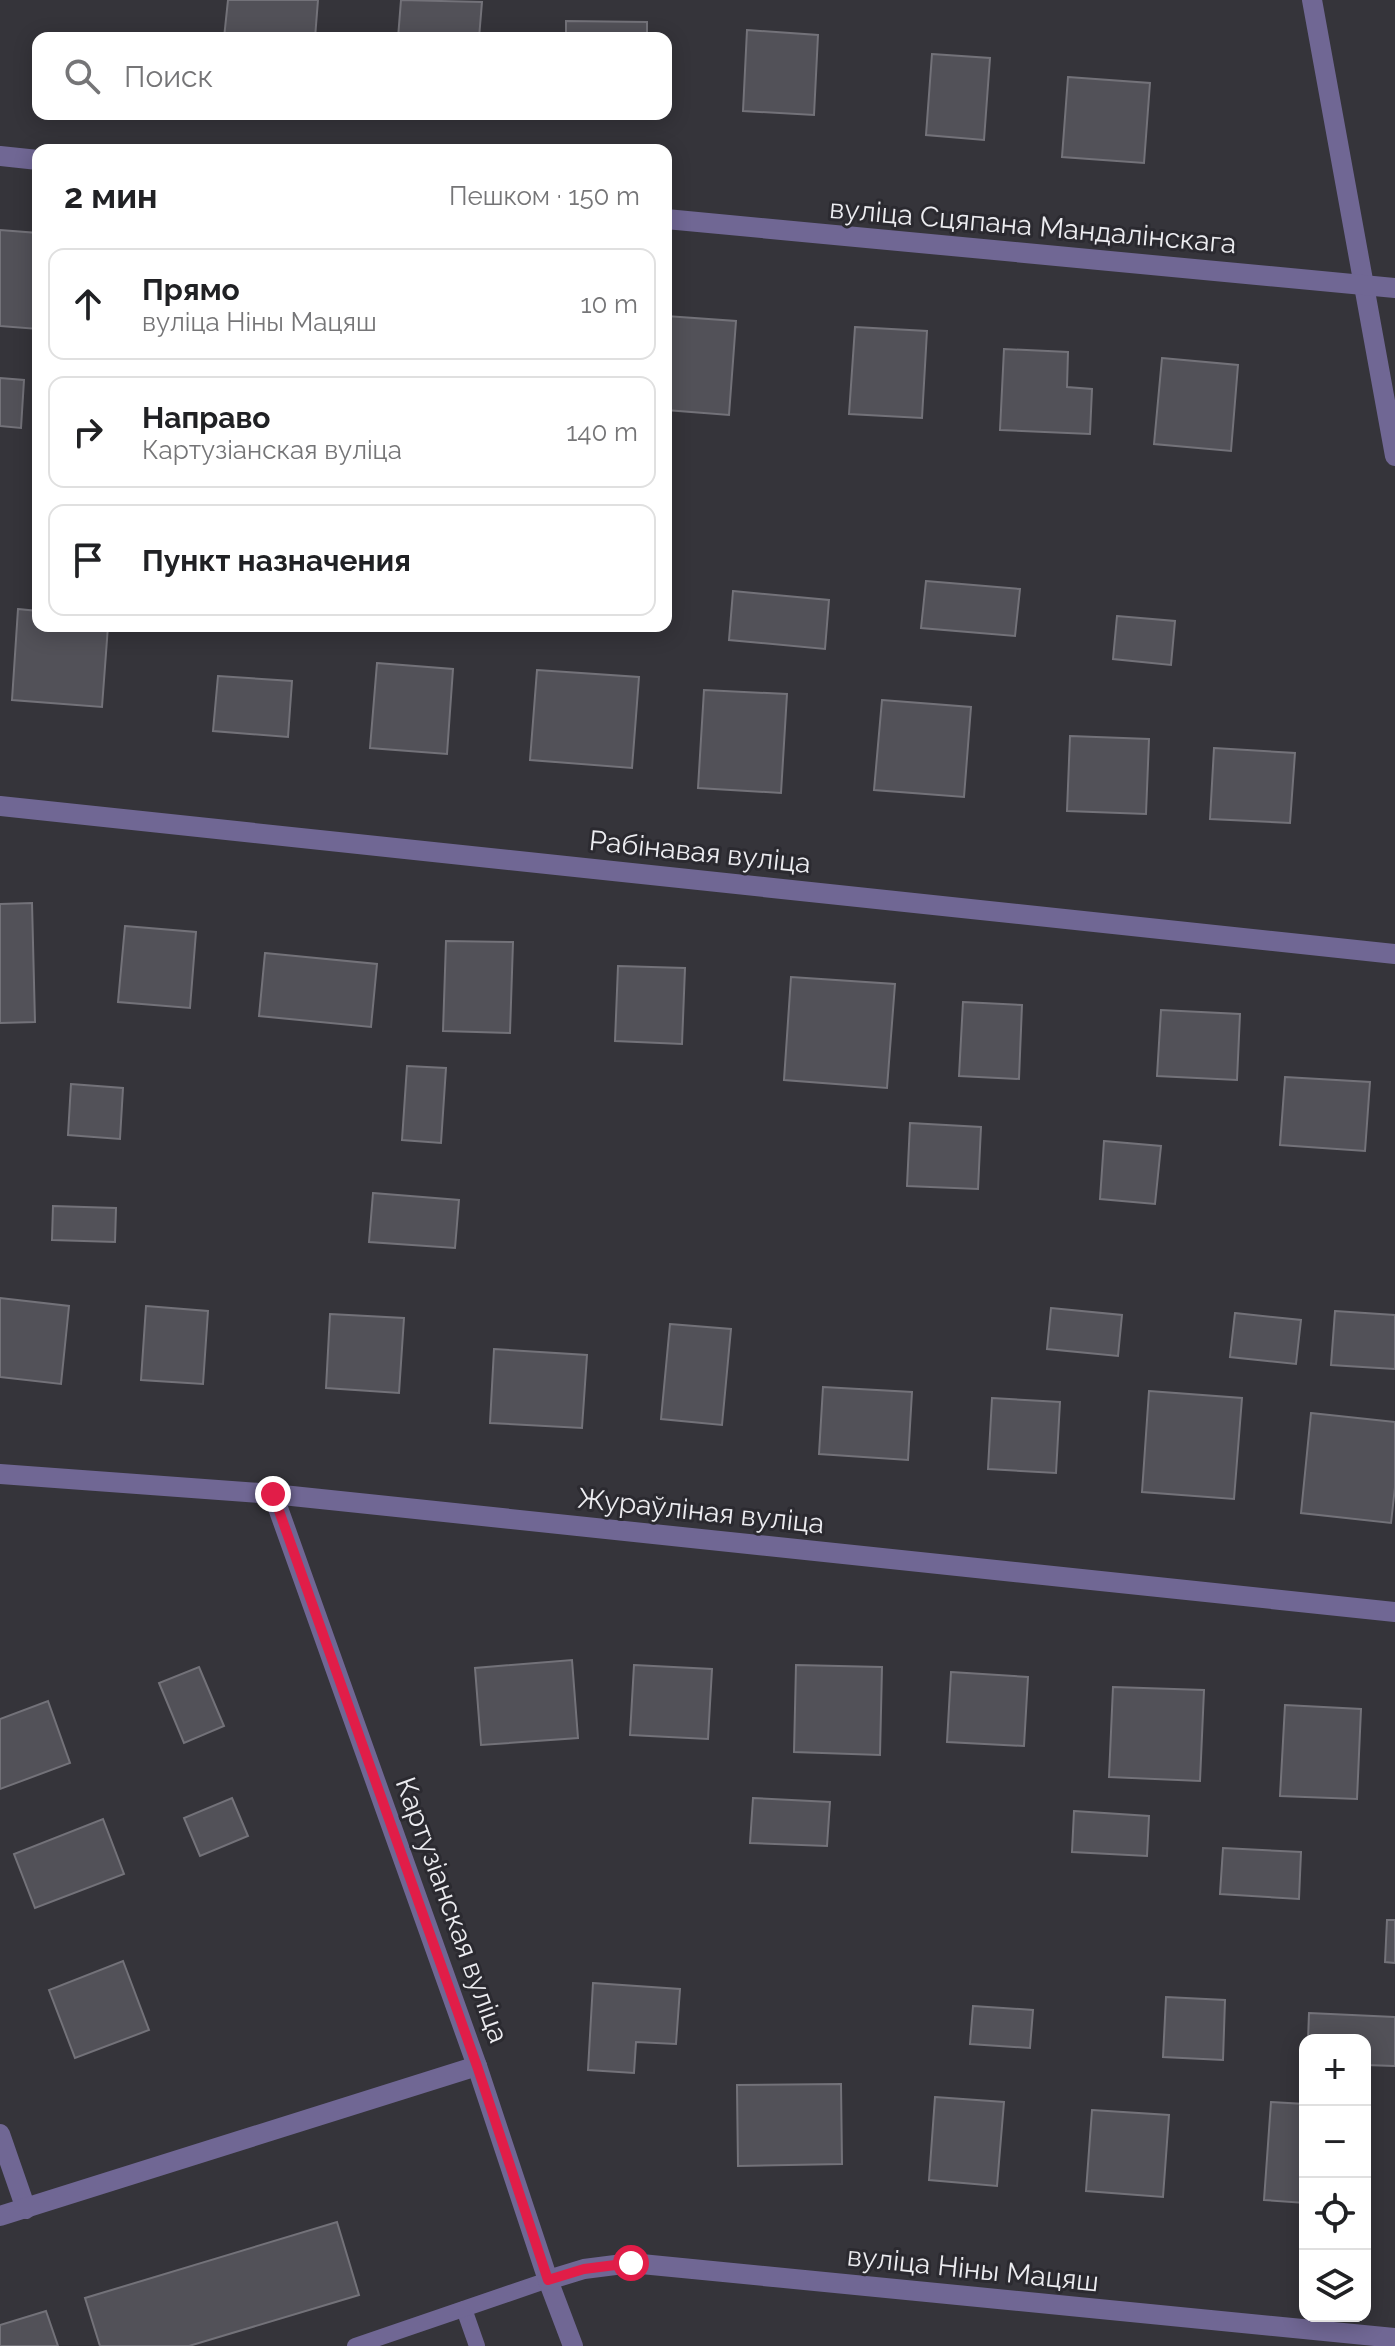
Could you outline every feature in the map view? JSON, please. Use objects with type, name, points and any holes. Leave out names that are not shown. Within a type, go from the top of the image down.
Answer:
[{"type":"street","points":[[1312,0],[1395,456]]},
{"type":"street","points":[[0,156],[32,159]]},
{"type":"street","name":"вуліца Сцяпана Мандалінскага","points":[[672,220],[1395,288]]},
{"type":"street","name":"Рабінавая вуліца","points":[[0,806],[1395,954]]},
{"type":"street","name":"Жураўліная вуліца","points":[[0,1474],[273,1494],[1395,1612]]},
{"type":"street","name":"Картузіанская вуліца","points":[[273,1494],[477,2066],[573,2346]]},
{"type":"street","points":[[0,2216],[477,2066]]},
{"type":"street","points":[[0,2134],[26,2209]]},
{"type":"street","name":"вуліца Ніны Мацяш","points":[[548,2280],[584,2269],[631,2263],[1395,2338]]},
{"type":"lane","points":[[355,2346],[548,2280]]},
{"type":"lane","points":[[464,2309],[477,2346]]},
{"type":"building","points":[[228,0],[318,0],[315,32],[225,32]]},
{"type":"building","points":[[401,0],[482,2],[480,32],[398,32]]},
{"type":"building","points":[[566,21],[647,22],[647,32],[566,32]]},
{"type":"building","points":[[747,30],[818,35],[814,115],[743,111]]},
{"type":"building","points":[[932,54],[990,58],[984,140],[926,135]]},
{"type":"building","points":[[1068,77],[1150,83],[1144,163],[1062,157]]},
{"type":"building","points":[[0,230],[32,233],[32,329],[0,326]]},
{"type":"building","points":[[672,316],[736,321],[729,415],[672,410]]},
{"type":"building","points":[[855,327],[927,331],[922,418],[849,414]]},
{"type":"building","points":[[1004,349],[1068,352],[1067,387],[1092,389],[1090,434],[1000,430]]},
{"type":"building","points":[[1162,358],[1238,365],[1231,451],[1154,444]]},
{"type":"building","points":[[0,378],[24,380],[21,428],[0,426]]},
{"type":"building","points":[[926,581],[1020,589],[1015,636],[921,628]]},
{"type":"building","points":[[733,591],[829,600],[825,649],[729,640]]},
{"type":"building","points":[[18,609],[32,610],[32,632],[108,632],[102,707],[12,700]]},
{"type":"building","points":[[1117,616],[1175,621],[1171,665],[1113,659]]},
{"type":"building","points":[[377,663],[453,669],[447,754],[370,748]]},
{"type":"building","points":[[537,670],[639,677],[632,768],[530,760]]},
{"type":"building","points":[[218,676],[292,681],[288,737],[213,731]]},
{"type":"building","points":[[704,690],[787,694],[781,793],[698,788]]},
{"type":"building","points":[[882,700],[971,707],[964,797],[874,790]]},
{"type":"building","points":[[1070,736],[1149,739],[1146,814],[1067,811]]},
{"type":"building","points":[[1214,748],[1295,753],[1290,823],[1210,819]]},
{"type":"building","points":[[32,903],[35,1022],[0,1023],[0,904]]},
{"type":"building","points":[[125,926],[196,932],[190,1008],[118,1002]]},
{"type":"building","points":[[446,941],[513,942],[510,1033],[443,1031]]},
{"type":"building","points":[[265,953],[377,964],[371,1027],[259,1016]]},
{"type":"building","points":[[618,966],[685,968],[682,1044],[615,1041]]},
{"type":"building","points":[[791,977],[895,984],[887,1088],[784,1080]]},
{"type":"building","points":[[963,1002],[1022,1005],[1019,1079],[959,1076]]},
{"type":"building","points":[[1161,1010],[1240,1014],[1237,1080],[1157,1076]]},
{"type":"building","points":[[407,1066],[446,1068],[441,1143],[402,1140]]},
{"type":"building","points":[[1285,1077],[1370,1082],[1365,1151],[1280,1145]]},
{"type":"building","points":[[71,1084],[123,1088],[120,1139],[68,1135]]},
{"type":"building","points":[[910,1123],[981,1127],[978,1189],[907,1186]]},
{"type":"building","points":[[1104,1141],[1161,1146],[1155,1204],[1100,1199]]},
{"type":"building","points":[[373,1193],[459,1200],[455,1248],[369,1242]]},
{"type":"building","points":[[53,1206],[116,1208],[115,1242],[52,1240]]},
{"type":"building","points":[[0,1298],[69,1306],[61,1384],[0,1377]]},
{"type":"building","points":[[146,1306],[208,1311],[203,1384],[141,1380]]},
{"type":"building","points":[[1051,1308],[1122,1315],[1118,1356],[1047,1349]]},
{"type":"building","points":[[1335,1311],[1395,1315],[1395,1369],[1331,1365]]},
{"type":"building","points":[[1235,1313],[1301,1320],[1296,1364],[1230,1357]]},
{"type":"building","points":[[330,1314],[404,1318],[399,1393],[326,1388]]},
{"type":"building","points":[[670,1324],[731,1329],[722,1425],[661,1419]]},
{"type":"building","points":[[494,1349],[587,1355],[582,1428],[490,1423]]},
{"type":"building","points":[[823,1387],[912,1392],[908,1460],[819,1454]]},
{"type":"building","points":[[1149,1391],[1242,1398],[1234,1499],[1142,1492]]},
{"type":"building","points":[[992,1398],[1060,1402],[1056,1473],[988,1469]]},
{"type":"building","points":[[1311,1413],[1395,1422],[1395,1487],[1391,1523],[1301,1513]]},
{"type":"building","points":[[572,1660],[578,1738],[481,1745],[475,1668]]},
{"type":"building","points":[[634,1665],[712,1669],[708,1739],[630,1735]]},
{"type":"building","points":[[796,1665],[882,1667],[880,1755],[794,1752]]},
{"type":"building","points":[[199,1667],[224,1726],[184,1743],[159,1683]]},
{"type":"building","points":[[951,1672],[1028,1677],[1024,1746],[947,1742]]},
{"type":"building","points":[[1113,1687],[1204,1690],[1200,1781],[1109,1777]]},
{"type":"building","points":[[48,1701],[70,1763],[0,1789],[0,1719]]},
{"type":"building","points":[[1285,1705],[1361,1709],[1357,1799],[1280,1796]]},
{"type":"building","points":[[232,1798],[248,1836],[200,1856],[184,1818]]},
{"type":"building","points":[[753,1798],[830,1802],[827,1846],[750,1843]]},
{"type":"building","points":[[1074,1811],[1149,1816],[1147,1856],[1072,1852]]},
{"type":"building","points":[[103,1819],[124,1874],[35,1908],[14,1854]]},
{"type":"building","points":[[1223,1848],[1301,1852],[1299,1899],[1220,1894]]},
{"type":"building","points":[[1387,1920],[1395,1920],[1395,1963],[1385,1962]]},
{"type":"building","points":[[123,1961],[149,2030],[75,2058],[49,1990]]},
{"type":"building","points":[[593,1983],[680,1989],[676,2044],[636,2042],[634,2073],[588,2070]]},
{"type":"building","points":[[1166,1997],[1225,2000],[1223,2060],[1163,2057]]},
{"type":"building","points":[[973,2006],[1033,2010],[1030,2048],[970,2044]]},
{"type":"building","points":[[1309,2013],[1395,2017],[1395,2066],[1371,2065],[1371,2034],[1308,2034]]},
{"type":"building","points":[[841,2084],[842,2164],[738,2166],[737,2085]]},
{"type":"building","points":[[935,2097],[1004,2102],[997,2186],[929,2180]]},
{"type":"building","points":[[1271,2102],[1299,2104],[1299,2203],[1264,2200]]},
{"type":"building","points":[[1092,2110],[1169,2115],[1163,2197],[1086,2191]]},
{"type":"building","points":[[337,2222],[359,2295],[189,2346],[100,2346],[85,2298]]},
{"type":"building","points":[[46,2311],[58,2346],[0,2346],[0,2325]]},
{"type":"route","points":[[273,1494],[477,2066],[548,2280],[584,2269],[631,2263]]}]
